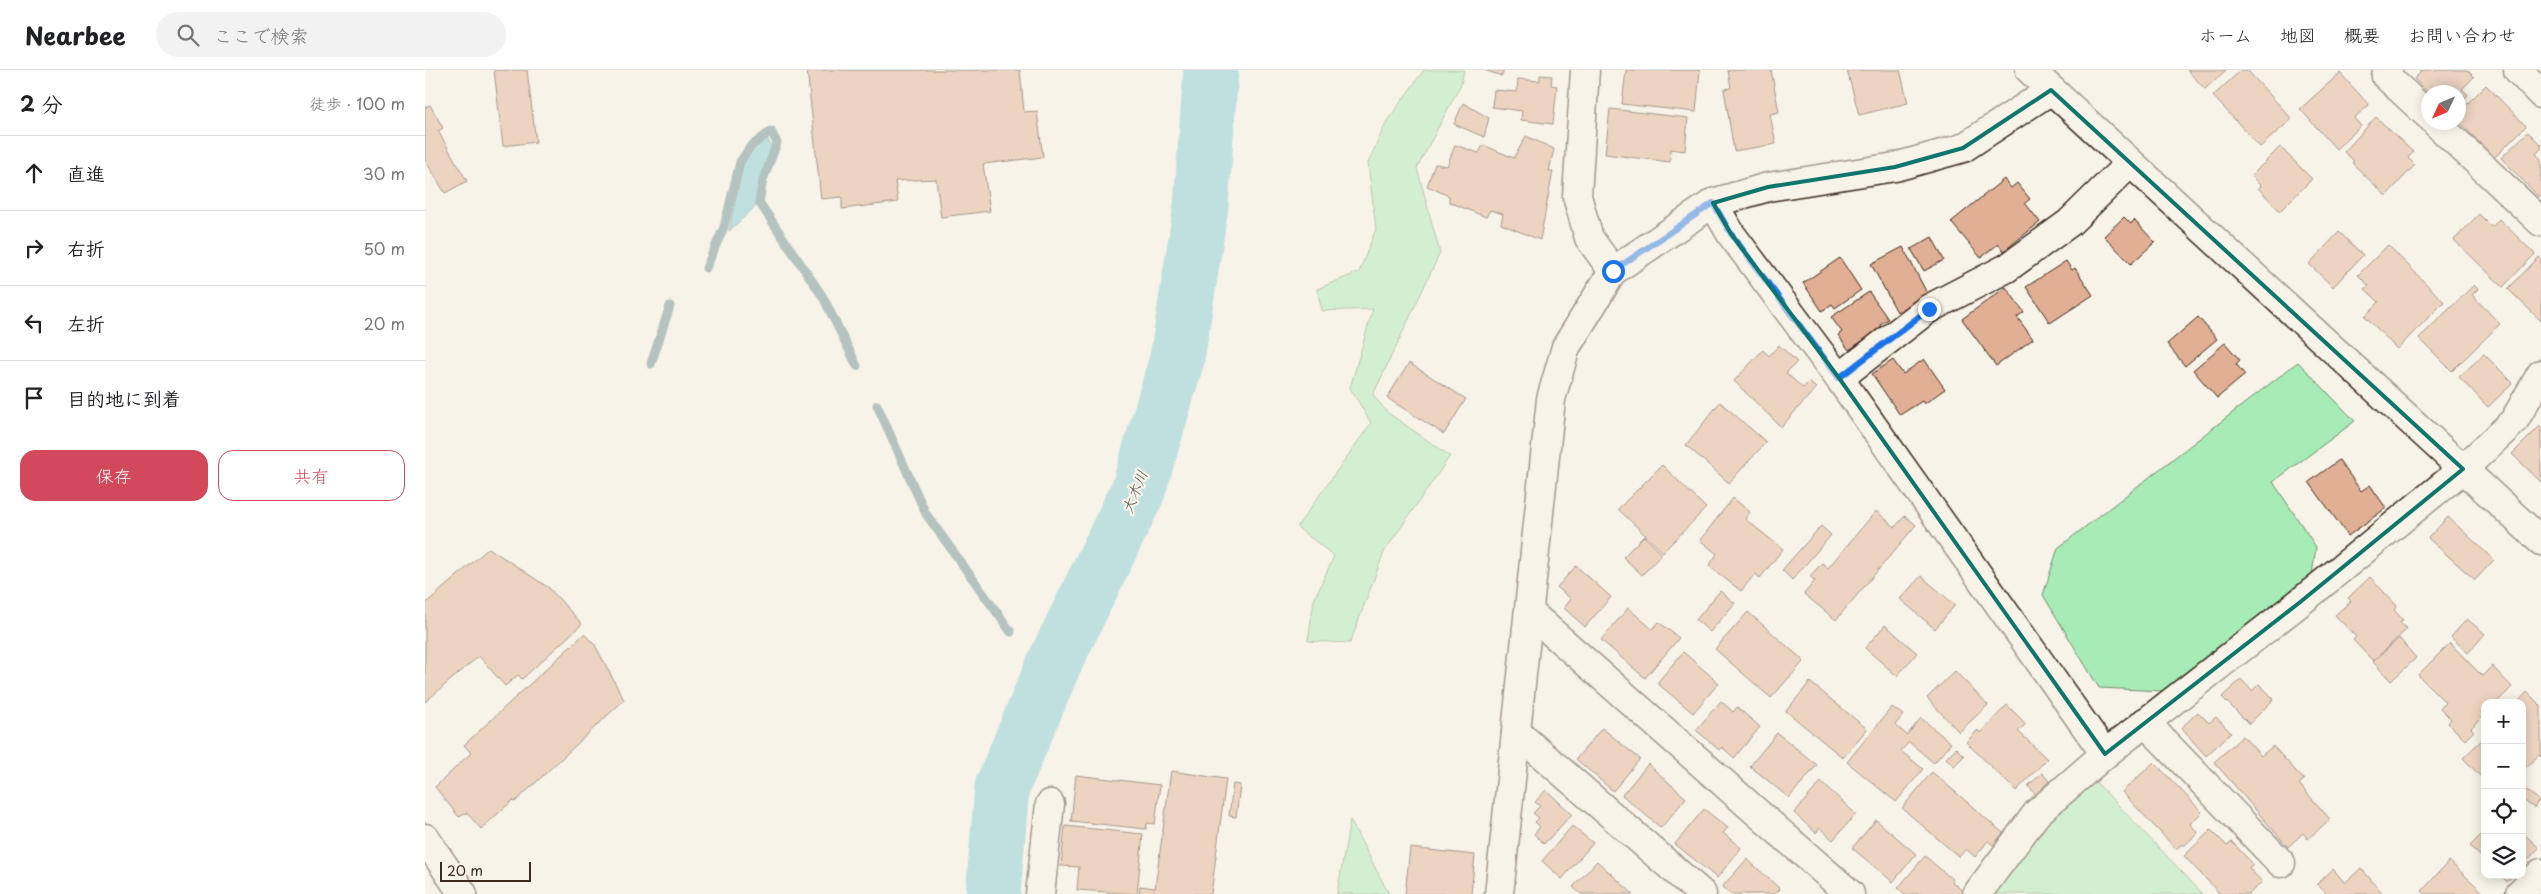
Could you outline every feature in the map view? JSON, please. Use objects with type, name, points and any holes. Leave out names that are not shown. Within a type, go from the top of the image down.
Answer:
[{"type":"street","points":[[1585,70],[1577,196],[1589,238],[1613,271]]},
{"type":"street","points":[[2030,70],[2541,541]]},
{"type":"street","points":[[2388,70],[2386,76],[2421,109]]},
{"type":"street","points":[[2518,70],[2541,94]]},
{"type":"street","points":[[1499,894],[1551,399],[1566,347],[1613,271],[1713,203],[1768,187],[1895,167],[1963,148],[2051,90]]},
{"type":"street","points":[[2443,130],[2541,222]]},
{"type":"street","points":[[1839,378],[1929,309],[2007,268],[2069,223],[2130,163]]},
{"type":"street","points":[[1713,203],[1731,234],[1839,378],[2105,754]]},
{"type":"street","points":[[1977,894],[2037,813],[2105,754],[2299,604],[2463,468],[2513,422],[2541,374]]},
{"type":"street","points":[[1529,612],[1850,894]]},
{"type":"street","points":[[2145,722],[2281,863]]},
{"type":"street","points":[[1516,732],[1702,894]]},
{"type":"street","points":[[1040,894],[1051,804]]},
{"type":"street","points":[[425,838],[463,894]]},
{"type":"street","points":[[2520,894],[2541,873]]},
{"type":"highlighted area","points":[[2051,90],[2463,469],[2299,603],[2105,754],[1839,378],[1731,234],[1713,203],[1768,187],[1895,167],[1963,148]]},
{"type":"green space","points":[[1424,70],[1464,70],[1461,84],[1417,168],[1440,253],[1373,395],[1388,413],[1450,456],[1384,552],[1350,643],[1308,641],[1314,600],[1334,556],[1297,527],[1371,423],[1350,388],[1373,309],[1322,311],[1317,289],[1359,272],[1376,229],[1368,163],[1387,121]]},
{"type":"green space","points":[[2298,362],[2355,421],[2273,482],[2316,547],[2312,575],[2164,691],[2099,688],[2043,595],[2058,548]]},
{"type":"green space","points":[[2094,780],[2203,894],[1995,894],[2051,816]]},
{"type":"green space","points":[[1350,820],[1389,894],[1337,894]]},
{"type":"water","points":[[766,135],[771,147],[756,206],[729,231],[744,161]]},
{"type":"building","points":[[494,70],[527,70],[536,142],[503,146]]},
{"type":"building","points":[[807,70],[1020,70],[1024,112],[1037,111],[1043,157],[983,164],[990,211],[941,217],[936,179],[895,181],[898,202],[842,209],[842,197],[821,199]]},
{"type":"building","points":[[1484,70],[1504,70],[1502,76]]},
{"type":"building","points":[[1626,70],[1700,70],[1696,112],[1622,104]]},
{"type":"building","points":[[1728,70],[1771,70],[1779,112],[1770,114],[1776,144],[1734,151],[1724,89],[1731,88]]},
{"type":"building","points":[[1847,70],[1900,70],[1908,103],[1859,115]]},
{"type":"building","points":[[2187,70],[2226,70],[2205,89]]},
{"type":"building","points":[[2241,70],[2247,70],[2292,119],[2260,147],[2213,96]]},
{"type":"building","points":[[2418,70],[2467,70],[2474,77],[2466,85],[2421,86],[2414,79],[2421,72]]},
{"type":"building","points":[[2340,73],[2369,105],[2354,118],[2361,126],[2336,149],[2300,109]]},
{"type":"building","points":[[1540,75],[1552,76],[1551,85],[1557,86],[1553,124],[1521,120],[1522,111],[1492,107],[1494,90],[1517,92],[1518,79],[1540,81]]},
{"type":"building","points":[[2486,85],[2526,126],[2494,158],[2466,128],[2466,105]]},
{"type":"building","points":[[1463,103],[1489,118],[1484,137],[1454,124]]},
{"type":"building","points":[[430,105],[443,128],[438,131],[467,181],[445,193],[425,160],[425,107]]},
{"type":"building","points":[[1610,109],[1688,118],[1685,151],[1671,149],[1670,162],[1605,154]]},
{"type":"building","points":[[2376,117],[2413,152],[2408,158],[2415,165],[2386,196],[2352,163],[2354,161],[2344,152]]},
{"type":"building","points":[[2528,132],[2541,145],[2541,149],[2536,154],[2541,159],[2541,195],[2539,197],[2501,158]]},
{"type":"building","points":[[1526,136],[1554,149],[1549,171],[1553,171],[1540,240],[1501,224],[1503,214],[1490,210],[1486,217],[1449,202],[1449,196],[1427,186],[1435,164],[1447,166],[1455,145],[1479,153],[1483,145],[1514,158]]},
{"type":"building","points":[[2280,147],[2312,179],[2280,211],[2258,188],[2261,186],[2251,176]]},
{"type":"building","points":[[2004,179],[2011,188],[2017,183],[2030,199],[2025,203],[2040,222],[2004,251],[1998,244],[1981,258],[1951,222]]},
{"type":"building","points":[[2479,214],[2492,227],[2499,219],[2535,254],[2503,287],[2454,240]]},
{"type":"building","points":[[2124,217],[2131,224],[2134,220],[2155,242],[2131,264],[2104,236]]},
{"type":"building","points":[[2339,232],[2363,255],[2333,287],[2309,264]]},
{"type":"building","points":[[1932,237],[1944,260],[1924,271],[1911,249]]},
{"type":"building","points":[[2388,245],[2444,302],[2397,349],[2365,316],[2379,302],[2365,289],[2369,286],[2358,275]]},
{"type":"building","points":[[1903,247],[1929,297],[1897,312],[1871,264]]},
{"type":"building","points":[[2539,257],[2541,259],[2541,321],[2508,289]]},
{"type":"building","points":[[1840,258],[1861,290],[1835,308],[1832,304],[1822,311],[1803,283]]},
{"type":"building","points":[[2066,261],[2072,270],[2075,268],[2093,295],[2050,323],[2026,287]]},
{"type":"building","points":[[2474,285],[2478,289],[2472,295],[2500,324],[2452,371],[2419,338]]},
{"type":"building","points":[[2006,287],[2024,312],[2017,317],[2033,339],[1996,366],[1962,319]]},
{"type":"building","points":[[1869,292],[1888,319],[1880,324],[1882,328],[1849,350],[1838,335],[1842,332],[1831,317]]},
{"type":"building","points":[[2198,317],[2217,339],[2185,366],[2167,344]]},
{"type":"building","points":[[2225,343],[2240,360],[2236,364],[2245,375],[2217,398],[2193,370]]},
{"type":"building","points":[[1779,345],[1797,362],[1786,373],[1803,388],[1809,382],[1816,388],[1781,427],[1734,381],[1763,350],[1769,356]]},
{"type":"building","points":[[2484,354],[2513,383],[2488,407],[2459,377]]},
{"type":"building","points":[[1924,359],[1945,389],[1924,404],[1922,401],[1900,415],[1872,374],[1893,360],[1903,374]]},
{"type":"building","points":[[1409,363],[1466,399],[1444,434],[1387,398]]},
{"type":"building","points":[[1720,402],[1766,442],[1729,483],[1686,445]]},
{"type":"building","points":[[2541,427],[2541,482],[2512,454]]},
{"type":"building","points":[[2339,460],[2361,491],[2370,485],[2386,508],[2348,536],[2309,482]]},
{"type":"building","points":[[1662,465],[1706,508],[1663,552],[1618,509]]},
{"type":"building","points":[[1733,498],[1750,512],[1745,519],[1783,549],[1760,578],[1755,574],[1741,591],[1709,566],[1717,554],[1700,540]]},
{"type":"building","points":[[1876,511],[1895,527],[1905,516],[1916,525],[1836,620],[1804,594],[1815,581],[1810,576],[1822,563],[1828,568]]},
{"type":"building","points":[[2448,517],[2494,560],[2475,580],[2428,538]]},
{"type":"building","points":[[1821,526],[1831,535],[1792,580],[1782,570]]},
{"type":"building","points":[[1644,536],[1662,554],[1642,575],[1623,557]]},
{"type":"building","points":[[489,548],[549,588],[582,624],[522,679],[518,675],[505,686],[479,656],[425,702],[425,604]]},
{"type":"building","points":[[1576,566],[1611,597],[1585,627],[1564,608],[1571,599],[1557,587]]},
{"type":"building","points":[[1921,576],[1955,605],[1935,629],[1900,599]]},
{"type":"building","points":[[2370,577],[2397,606],[2394,610],[2403,620],[2400,623],[2407,629],[2373,661],[2353,640],[2356,637],[2335,615],[2351,601],[2348,598]]},
{"type":"building","points":[[1720,591],[1735,603],[1710,632],[1696,620]]},
{"type":"building","points":[[1628,608],[1652,629],[1659,622],[1679,638],[1645,678],[1601,640]]},
{"type":"building","points":[[1748,612],[1804,661],[1771,698],[1715,649]]},
{"type":"building","points":[[2467,619],[2485,634],[2468,653],[2451,637]]},
{"type":"building","points":[[1885,625],[1917,653],[1897,676],[1865,648]]},
{"type":"building","points":[[584,634],[595,645],[624,700],[515,802],[513,800],[481,829],[467,813],[459,817],[435,787],[471,753],[464,745]]},
{"type":"building","points":[[2399,638],[2416,658],[2391,681],[2373,662]]},
{"type":"building","points":[[2450,643],[2482,676],[2492,666],[2512,687],[2500,699],[2481,699],[2481,718],[2471,728],[2474,731],[2465,740],[2448,723],[2451,719],[2440,708],[2446,703],[2418,675]]},
{"type":"building","points":[[1683,652],[1719,683],[1693,713],[1657,683]]},
{"type":"building","points":[[1955,671],[1988,705],[1959,732],[1927,698]]},
{"type":"building","points":[[2241,679],[2252,691],[2259,684],[2274,699],[2249,724],[2222,697]]},
{"type":"building","points":[[1810,682],[1867,729],[1843,758],[1786,711]]},
{"type":"building","points":[[2527,692],[2541,706],[2541,757],[2539,755],[2526,767],[2526,699],[2521,699]]},
{"type":"building","points":[[1721,701],[1733,712],[1737,707],[1760,727],[1734,758],[1722,747],[1719,750],[1696,730]]},
{"type":"building","points":[[2007,705],[2026,724],[2018,731],[2047,759],[2016,791],[1966,742],[1978,730],[1980,733]]},
{"type":"building","points":[[1892,707],[1903,715],[1895,725],[1907,735],[1921,718],[1951,743],[1934,763],[1909,742],[1901,751],[1923,769],[1896,802],[1847,762]]},
{"type":"building","points":[[2198,712],[2209,723],[2216,717],[2231,733],[2206,756],[2181,728]]},
{"type":"building","points":[[1602,728],[1640,759],[1613,791],[1576,759]]},
{"type":"building","points":[[1777,733],[1817,765],[1789,798],[1750,766]]},
{"type":"building","points":[[2243,736],[2261,756],[2273,746],[2304,780],[2299,784],[2330,819],[2308,839],[2303,833],[2288,847],[2214,762]]},
{"type":"building","points":[[2481,741],[2481,777],[2463,758]]},
{"type":"building","points":[[1956,748],[1964,756],[1954,766],[1946,758]]},
{"type":"building","points":[[2154,762],[2202,812],[2190,824],[2198,833],[2184,846],[2182,844],[2176,849],[2122,792]]},
{"type":"building","points":[[1648,764],[1686,798],[1661,828],[1622,795]]},
{"type":"building","points":[[1171,771],[1226,779],[1211,894],[1139,894],[1140,886],[1155,888]]},
{"type":"building","points":[[1932,772],[2003,833],[1993,845],[1988,841],[1975,857],[1966,849],[1959,857],[1902,808]]},
{"type":"building","points":[[2042,773],[2049,781],[2036,795],[2028,786]]},
{"type":"building","points":[[1076,775],[1160,785],[1155,824],[1147,823],[1146,829],[1071,821]]},
{"type":"building","points":[[1821,782],[1856,814],[1833,840],[1820,828],[1816,833],[1794,813]]},
{"type":"building","points":[[1233,784],[1240,785],[1236,817],[1229,816]]},
{"type":"building","points":[[1546,790],[1572,814],[1544,844],[1534,834],[1540,827],[1535,822],[1539,818],[1533,813],[1540,806],[1535,802]]},
{"type":"building","points":[[2526,790],[2539,800],[2534,808],[2526,802]]},
{"type":"building","points":[[1704,809],[1728,828],[1723,833],[1741,848],[1717,878],[1675,844]]},
{"type":"building","points":[[1876,820],[1916,854],[1893,882],[1852,848]]},
{"type":"building","points":[[1065,826],[1143,834],[1137,894],[1077,890],[1079,867],[1061,866]]},
{"type":"building","points":[[1572,826],[1593,843],[1562,879],[1542,861]]},
{"type":"building","points":[[2211,830],[2227,846],[2232,842],[2253,864],[2249,868],[2262,882],[2249,894],[2220,894],[2184,856]]},
{"type":"building","points":[[2481,835],[2481,857],[2470,846]]},
{"type":"building","points":[[2526,836],[2539,848],[2526,862]]},
{"type":"building","points":[[1410,848],[1475,855],[1471,894],[1405,894]]},
{"type":"building","points":[[1925,856],[1953,880],[1952,882],[1964,892],[1963,894],[1905,894],[1898,888]]},
{"type":"building","points":[[1747,859],[1780,889],[1775,894],[1730,894],[1722,887]]},
{"type":"building","points":[[1597,861],[1633,894],[1581,894],[1573,887]]},
{"type":"building","points":[[2449,861],[2485,894],[2426,894],[2422,891]]},
{"type":"building","points":[[2361,868],[2383,894],[2327,894],[2317,884],[2333,869],[2345,883]]},
{"type":"waterway","name":"大木川","points":[[993,894],[1002,787],[1054,664],[1138,491],[1177,359],[1201,206],[1211,70]]},
{"type":"waterway","points":[[706,268],[724,227],[740,162],[750,147],[771,131],[777,143],[763,180],[759,202],[823,297],[857,366]]},
{"type":"waterway","points":[[651,364],[670,306]]},
{"type":"waterway","points":[[877,405],[926,514],[1011,632]]},
{"type":"route","points":[[1613,271],[1661,236],[1713,203],[1731,234],[1839,378],[1929,309]]}]
